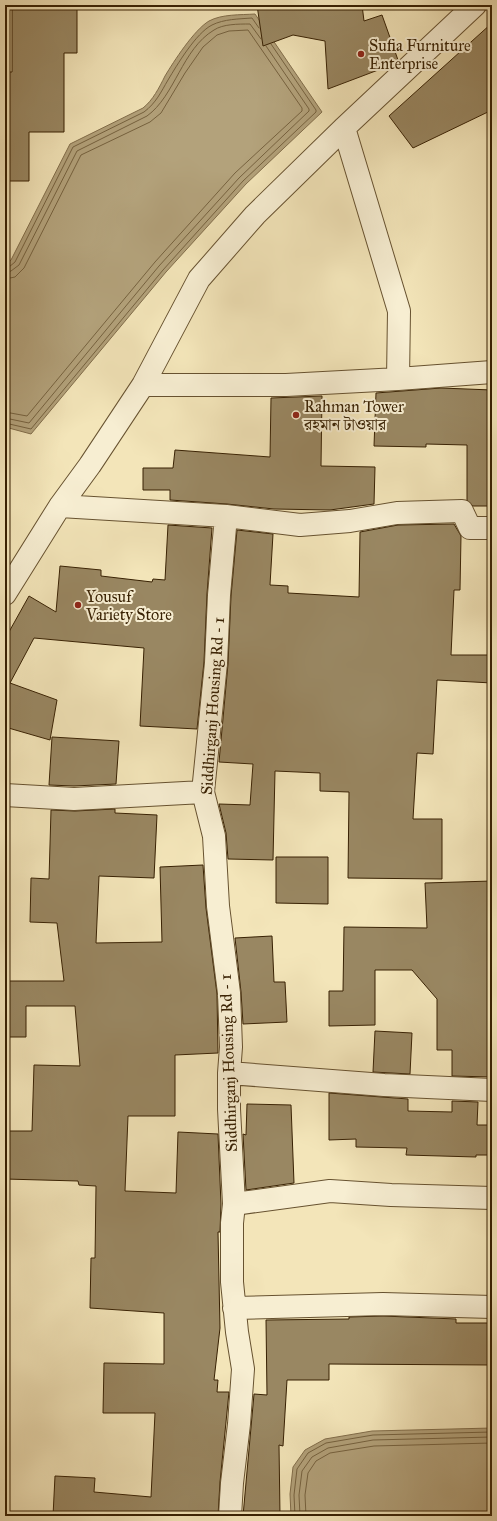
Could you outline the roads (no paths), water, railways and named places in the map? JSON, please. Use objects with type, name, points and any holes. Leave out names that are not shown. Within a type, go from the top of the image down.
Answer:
[{"type":"street","points":[[5,594],[60,506],[90,466],[143,385],[199,279],[255,215],[344,128],[475,5]]},
{"type":"street","points":[[344,128],[399,311],[398,379]]},
{"type":"street","points":[[143,385],[286,385],[492,372]]},
{"type":"street","points":[[60,506],[226,516],[300,525],[350,521],[397,513],[462,511],[470,528],[492,528]]},
{"type":"street","name":"Siddhirganj Housing Rd - 1","points":[[226,516],[218,609],[216,662],[203,792],[214,836],[218,906],[228,993],[231,1047],[229,1073],[234,1204],[232,1223],[232,1282],[234,1308],[243,1369],[240,1424],[232,1483],[230,1516]]},
{"type":"street","points":[[5,795],[74,799],[203,792]]},
{"type":"street","points":[[229,1073],[384,1085],[492,1090]]},
{"type":"street","points":[[234,1204],[330,1191],[391,1195],[492,1198]]},
{"type":"street","points":[[234,1308],[384,1304],[492,1307]]},
{"type":"water","points":[[255,14],[322,112],[246,184],[166,272],[31,434],[5,427],[5,265],[11,260],[70,144],[143,108],[156,94],[169,70],[185,46],[203,25],[209,21],[225,16]]},
{"type":"water","points":[[492,1428],[492,1516],[291,1516],[290,1494],[293,1467],[305,1450],[325,1439],[372,1431]]},
{"type":"place","name":"Sufia Furniture Enterprise","points":[[361,54]]},
{"type":"place","name":"Rahman Tower রহমান টাওয়ার","points":[[296,415]]},
{"type":"place","name":"Yousuf Variety Store","points":[[78,605]]}]
